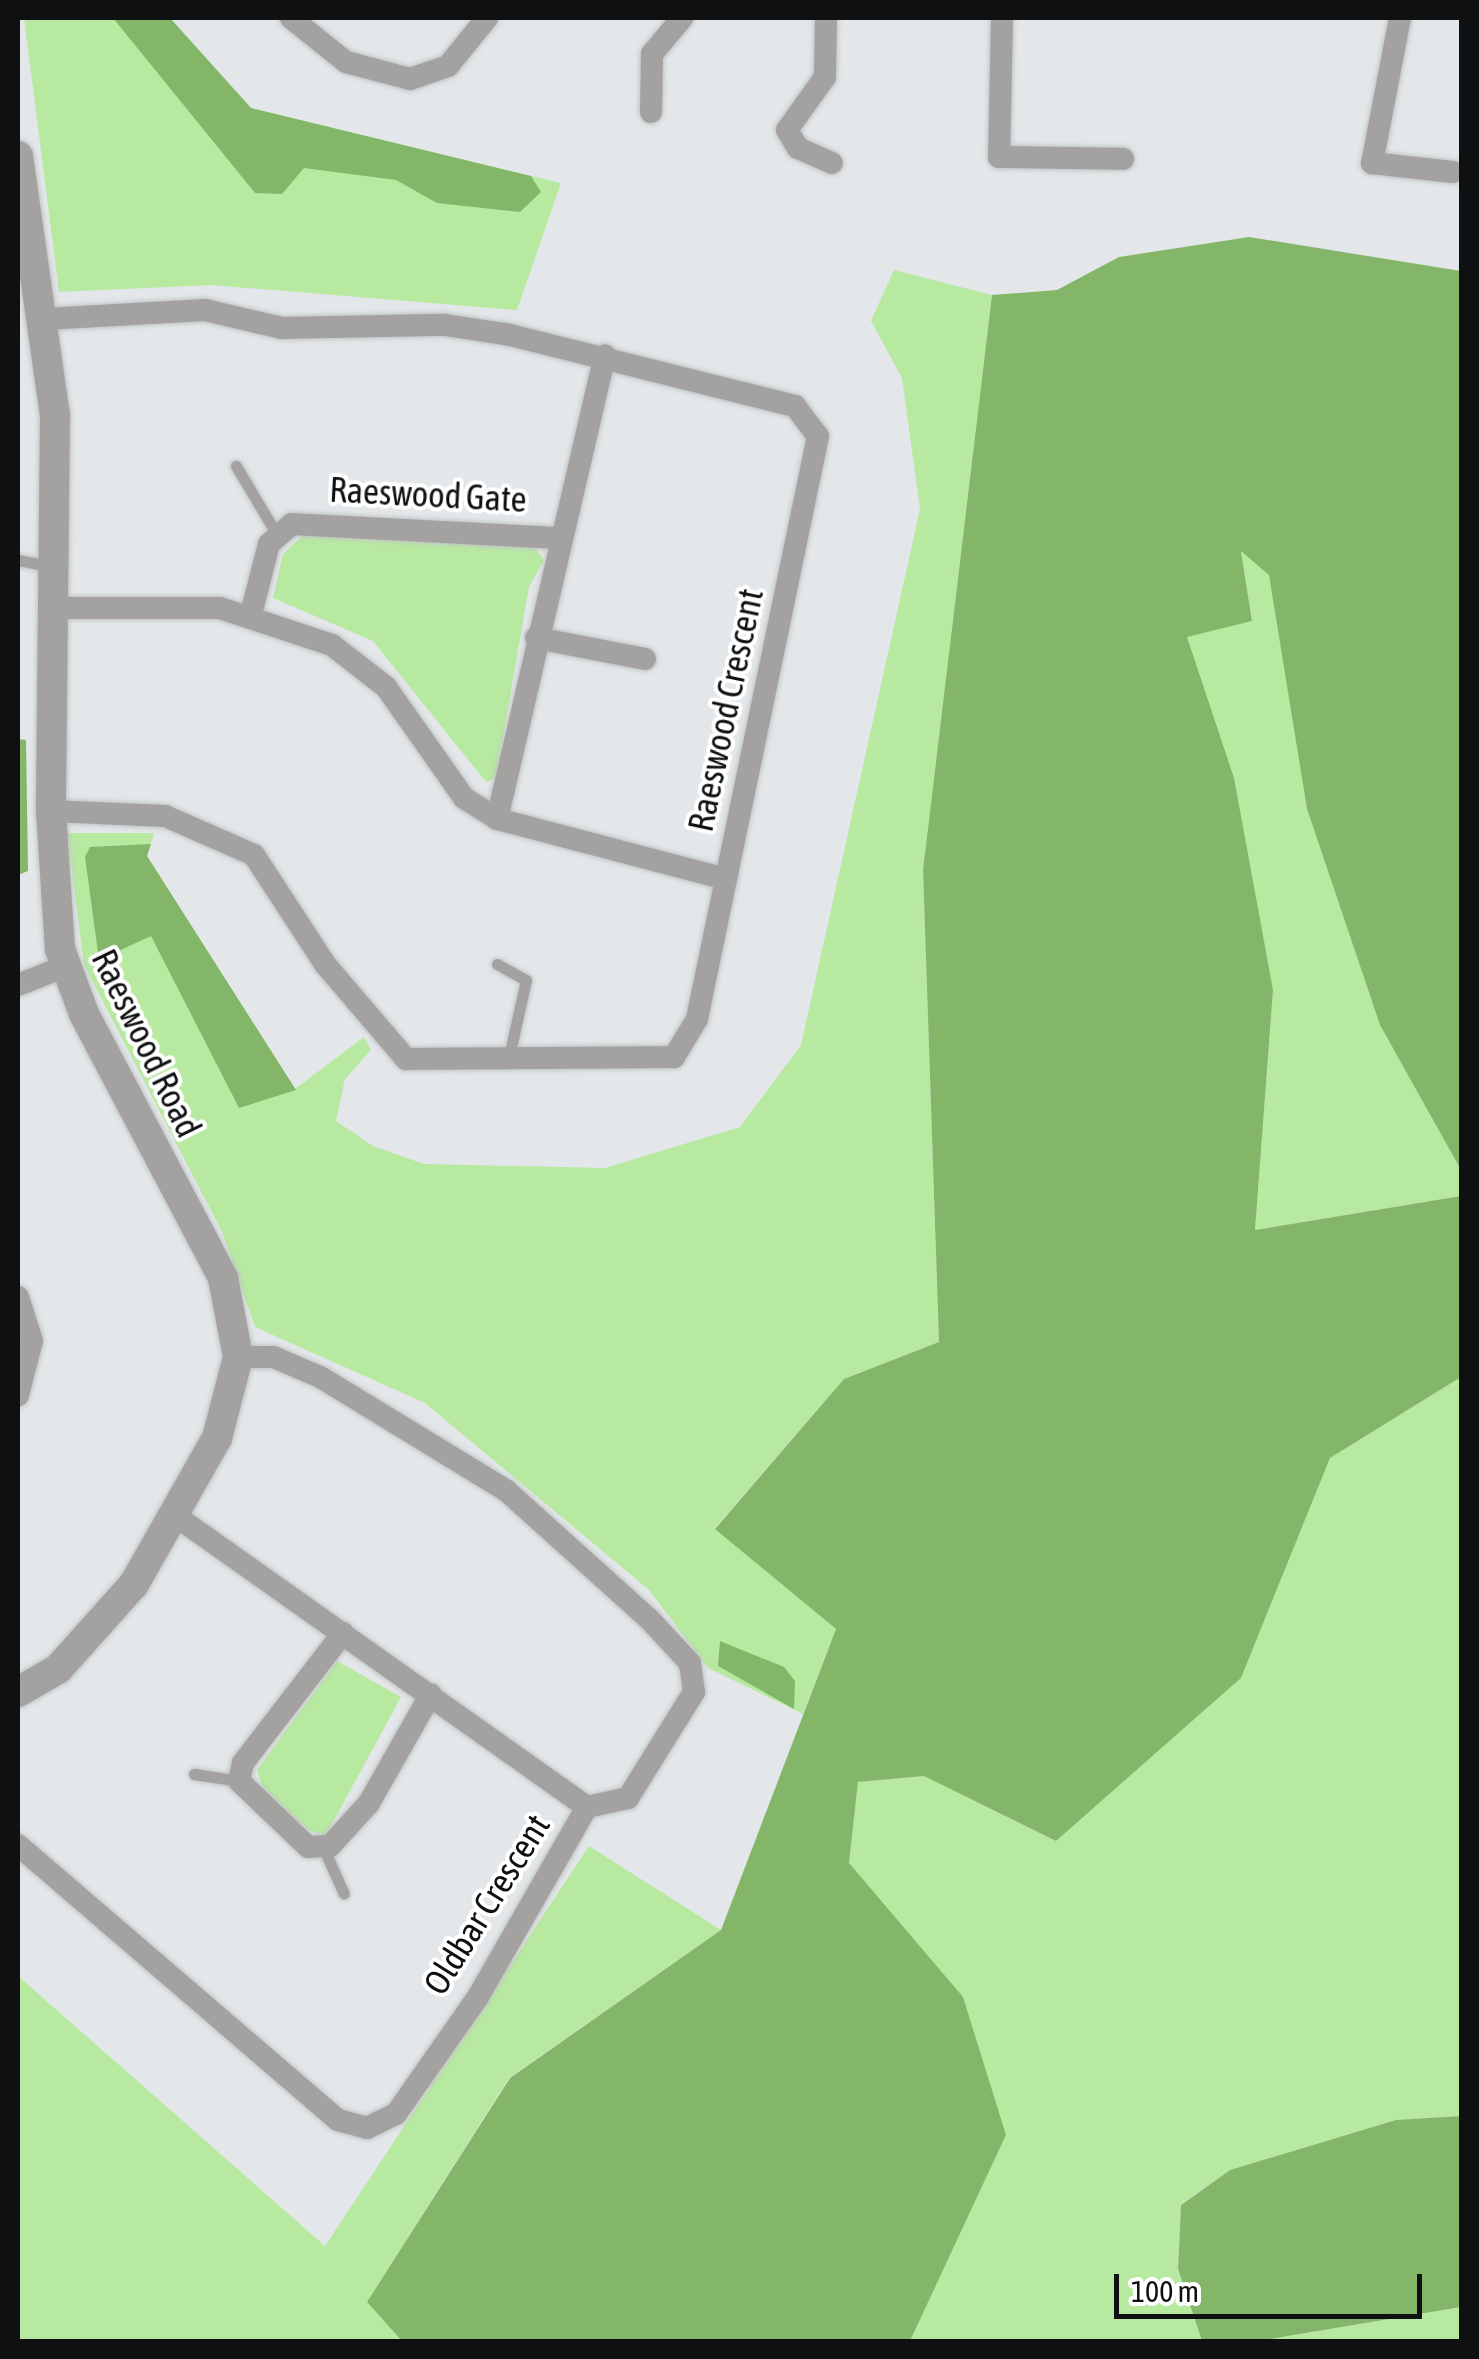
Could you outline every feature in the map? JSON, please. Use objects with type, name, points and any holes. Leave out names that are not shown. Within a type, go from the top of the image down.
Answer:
[{"type":"street","points":[[291,18],[346,62],[410,79],[448,66],[487,18]]},
{"type":"street","points":[[651,112],[652,54],[682,18]]},
{"type":"street","points":[[826,18],[826,77],[788,130],[798,148],[832,163]]},
{"type":"street","points":[[1002,18],[1000,157],[1123,159]]},
{"type":"street","points":[[1400,18],[1372,163],[1452,172]]},
{"type":"street","name":"Raeswood Road","points":[[18,156],[45,319],[58,568],[51,810],[66,966],[223,1278],[238,1357],[229,1410],[117,1608],[58,1669],[18,1692]]},
{"type":"street","name":"Raeswood Crescent","points":[[45,319],[205,310],[282,328],[445,325],[605,355],[795,406],[818,436],[697,1019],[674,1057],[508,1061],[406,1058],[325,964],[282,888],[226,836],[165,816],[51,810]]},
{"type":"street","points":[[556,538],[605,355]]},
{"type":"street","name":"Raeswood Gate","points":[[276,533],[320,521],[556,538],[497,819]]},
{"type":"street","points":[[251,614],[276,533]]},
{"type":"street","points":[[58,608],[251,614],[364,666],[464,798],[497,819],[726,879]]},
{"type":"street","points":[[536,638],[646,659]]},
{"type":"street","points":[[18,985],[66,966]]},
{"type":"street","points":[[18,1297],[32,1342],[18,1395]]},
{"type":"street","name":"Oldbar Crescent","points":[[18,1844],[338,2120],[367,2128],[396,2114],[478,1997],[587,1807],[628,1798],[694,1692],[690,1663],[593,1564],[477,1471],[288,1362],[238,1357]]},
{"type":"street","points":[[173,1514],[587,1807]]},
{"type":"street","points":[[343,1633],[243,1764],[239,1781],[308,1846],[323,1847],[369,1803],[431,1694]]},
{"type":"lane","points":[[236,466],[276,533]]},
{"type":"lane","points":[[18,560],[58,568]]},
{"type":"lane","points":[[497,964],[526,980],[508,1061]]},
{"type":"lane","points":[[194,1774],[239,1781]]},
{"type":"lane","points":[[323,1847],[344,1894]]},
{"type":"green space","points":[[24,18],[170,18],[251,108],[561,183],[517,310],[211,285],[59,292]]},
{"type":"green space","points":[[113,18],[170,18],[251,108],[531,176],[541,192],[520,212],[437,203],[396,180],[304,168],[282,194],[255,193]]},
{"type":"green space","points":[[1249,237],[1461,271],[1461,1170],[1380,1025],[1307,809],[1269,575],[1241,551],[1252,621],[1187,637],[1234,778],[1273,990],[1255,1230],[1461,1196],[1461,1377],[1330,1458],[1241,1678],[1056,1841],[924,1776],[858,1782],[849,1863],[963,1997],[1006,2135],[910,2341],[402,2341],[367,2302],[510,2078],[721,1930],[836,1629],[715,1529],[844,1379],[939,1342],[923,870],[992,295],[1057,290],[1119,257]]},
{"type":"green space","points":[[894,270],[992,295],[923,870],[939,1342],[844,1379],[715,1528],[836,1629],[803,1714],[708,1668],[649,1590],[425,1403],[255,1327],[222,1232],[84,965],[67,833],[154,833],[147,856],[295,1089],[364,1037],[371,1050],[345,1079],[336,1121],[373,1146],[424,1164],[605,1168],[740,1127],[801,1045],[920,509],[902,378],[871,321]]},
{"type":"green space","points":[[304,534],[532,544],[544,560],[529,587],[496,778],[486,782],[373,641],[273,598],[283,554]]},
{"type":"green space","points":[[1241,550],[1270,575],[1307,809],[1380,1025],[1461,1170],[1461,1196],[1255,1230],[1273,990],[1187,636],[1252,621]]},
{"type":"green space","points":[[18,739],[26,740],[28,871],[18,875]]},
{"type":"green space","points":[[151,844],[147,856],[296,1090],[239,1108],[151,936],[99,960],[85,857],[90,847]]},
{"type":"green space","points":[[1461,1377],[1461,2116],[1396,2120],[1230,2170],[1181,2204],[1178,2269],[1202,2341],[910,2341],[1006,2135],[849,1863],[858,1782],[924,1776],[1056,1841],[1241,1678],[1330,1458]]},
{"type":"green space","points":[[720,1641],[784,1667],[795,1681],[794,1709],[718,1666]]},
{"type":"green space","points":[[337,1661],[401,1697],[326,1835],[309,1831],[262,1787],[257,1770]]},
{"type":"green space","points":[[589,1846],[721,1930],[509,2078],[367,2302],[402,2341],[18,2341],[18,1976],[325,2246]]},
{"type":"green space","points":[[1461,2116],[1461,2307],[1258,2341],[1202,2341],[1178,2269],[1181,2205],[1230,2170],[1396,2120]]},
{"type":"green space","points":[[1461,2307],[1461,2341],[1258,2341]]}]
